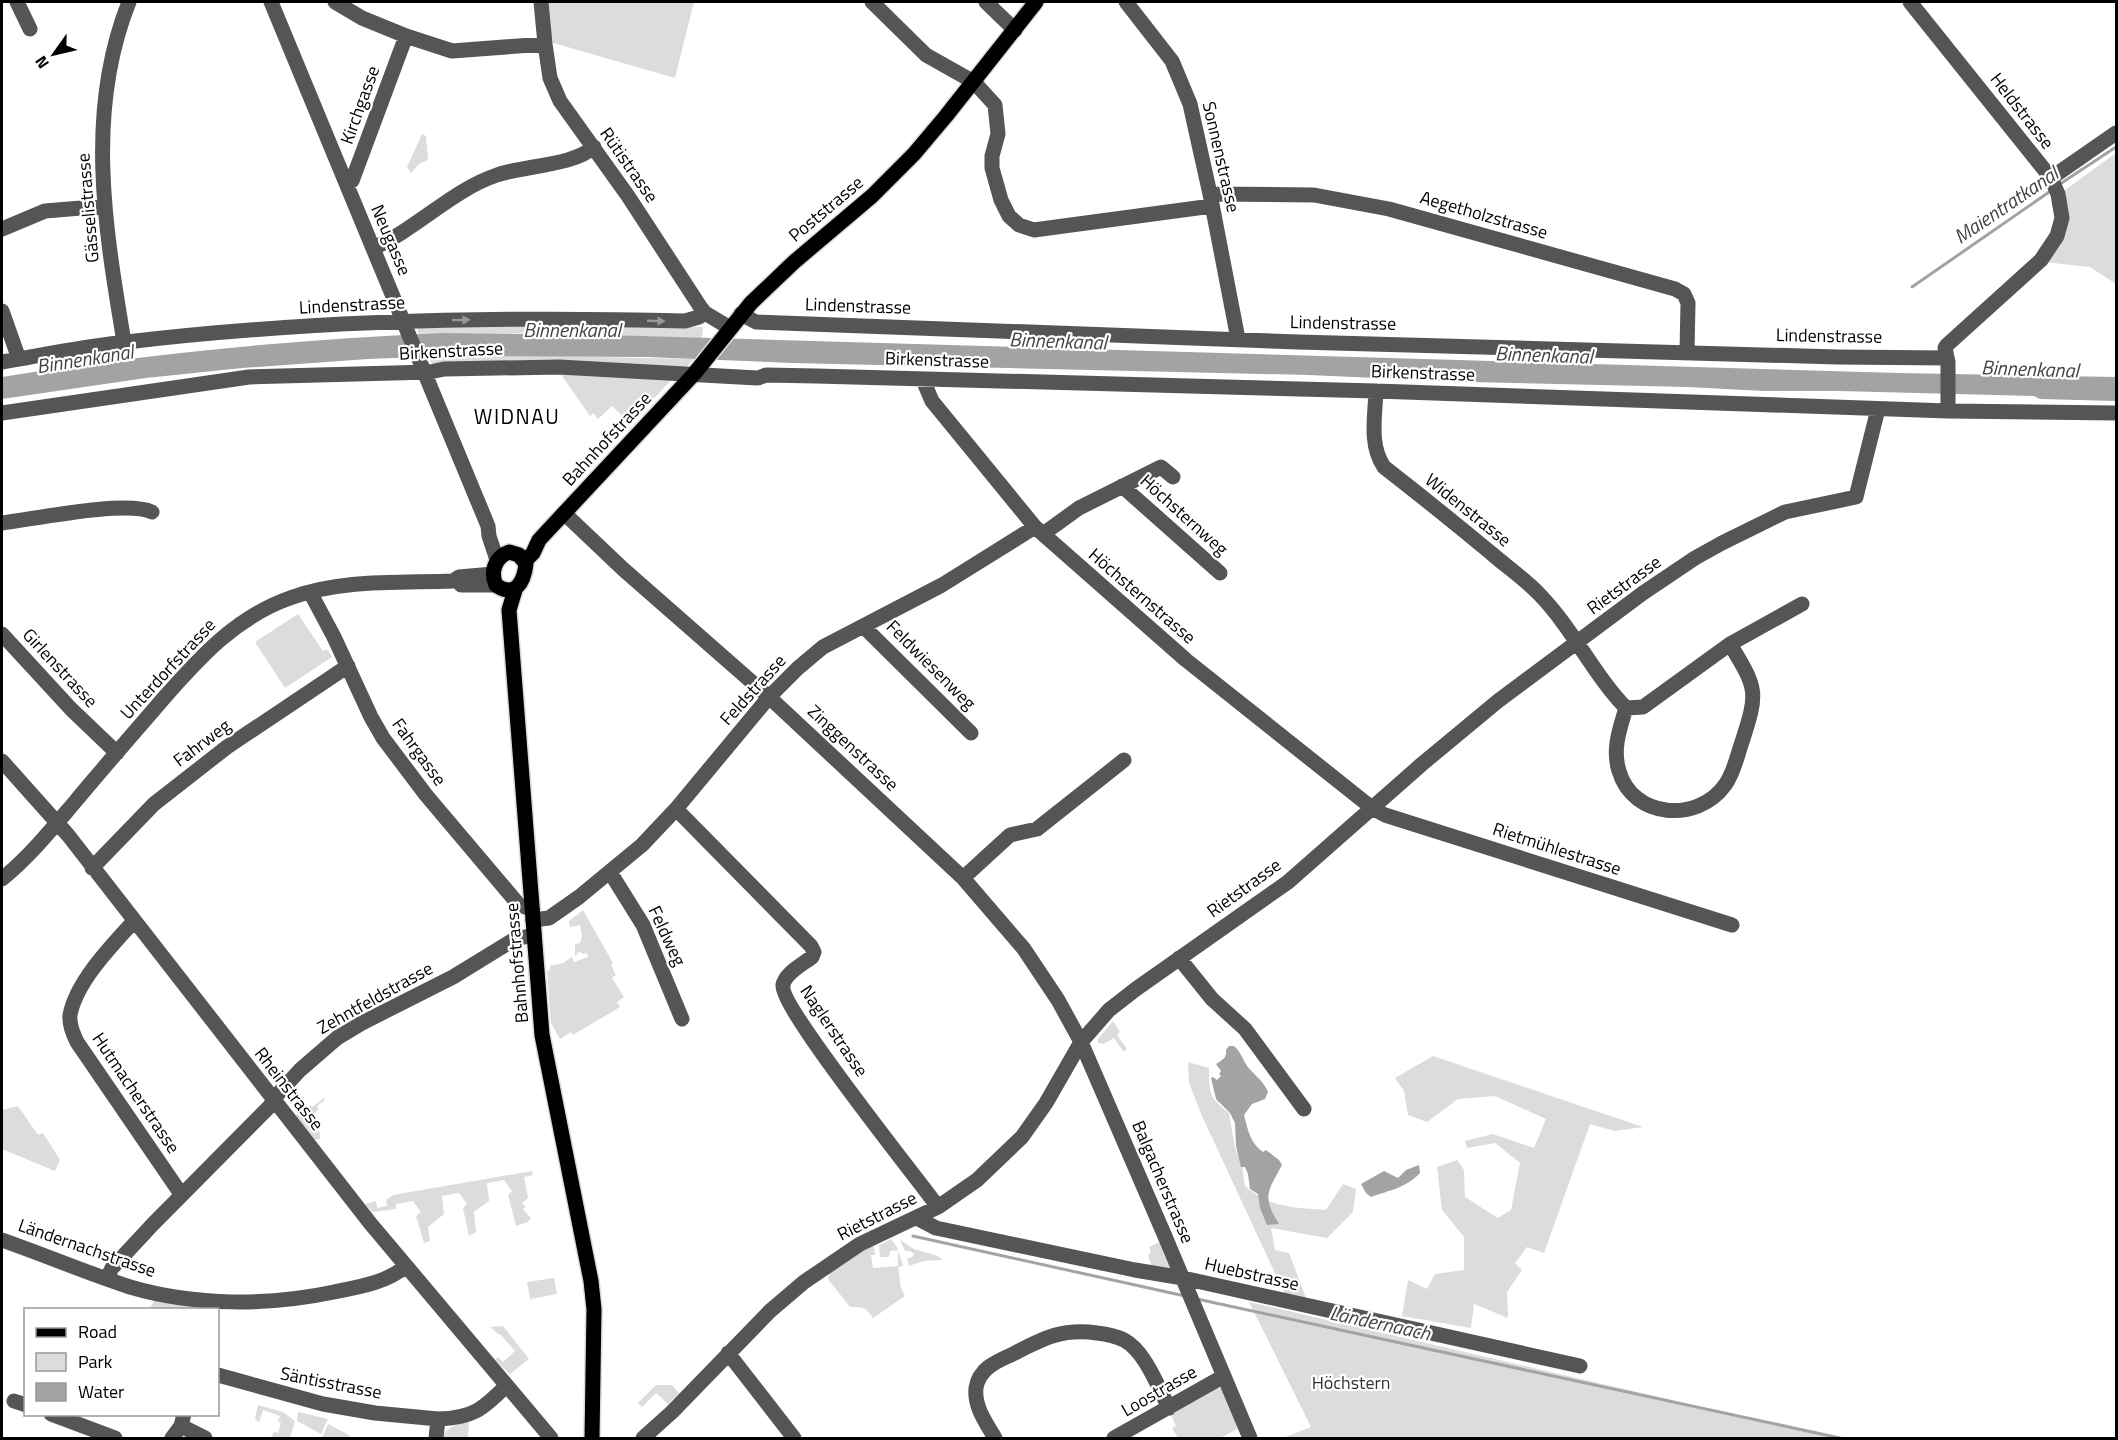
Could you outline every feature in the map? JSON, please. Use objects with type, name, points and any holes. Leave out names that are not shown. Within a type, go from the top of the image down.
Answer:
[{"type":"main road","name":"Poststrasse","points":[[730,328],[741,314],[794,262],[872,196],[914,153],[974,82],[1036,2]]},
{"type":"main road","name":"Bahnhofstrasse","points":[[505,568],[533,553],[539,540],[698,369],[730,328]]},
{"type":"main road","name":"Bahnhofstrasse","points":[[505,568],[525,570],[520,585],[515,590],[509,610]]},
{"type":"main road","name":"Bahnhofstrasse","points":[[505,568],[545,1052],[590,1272],[594,1309],[592,1438]]},
{"type":"main road","points":[[505,568],[507,591],[515,590]]},
{"type":"street","points":[[17,2],[30,29]]},
{"type":"street","name":"Gässelistrasse","points":[[124,342],[105,206],[101,148],[110,62],[118,28],[129,2]]},
{"type":"street","name":"Neugasse","points":[[271,2],[488,526],[496,532],[505,568]]},
{"type":"street","points":[[335,2],[362,18],[452,51],[545,44]]},
{"type":"street","name":"Rütistrasse","points":[[541,2],[550,78],[560,101],[594,147],[705,313],[730,328]]},
{"type":"street","name":"Aegetholzstrasse","points":[[872,2],[926,55],[974,82],[995,105],[998,134],[992,156],[992,168],[1001,200],[1009,216],[1019,225],[1034,230],[1211,200],[1314,195],[1389,209],[1675,289],[1684,294],[1688,303],[1687,352]]},
{"type":"street","points":[[986,2],[1015,30]]},
{"type":"street","name":"Sonnenstrasse","points":[[1126,2],[1172,60],[1190,104],[1238,339]]},
{"type":"street","name":"Heldstrasse","points":[[1910,2],[2054,185]]},
{"type":"street","name":"Kirchgasse","points":[[346,183],[352,181],[406,36]]},
{"type":"street","points":[[1948,408],[1948,362],[1945,348],[1949,341],[2041,260],[2057,237],[2062,218],[2054,185],[2116,133]]},
{"type":"street","points":[[373,248],[485,180],[523,168],[577,159],[594,147]]},
{"type":"street","points":[[2,229],[45,212],[105,206]]},
{"type":"street","points":[[2,310],[19,359]]},
{"type":"street","name":"Lindenstrasse","points":[[2,362],[124,342],[224,332],[583,318],[684,321],[705,313]]},
{"type":"street","name":"Lindenstrasse","points":[[741,314],[756,322],[1948,362]]},
{"type":"street","name":"Birkenstrasse","points":[[2,413],[249,377],[422,366],[444,369],[559,367],[698,369],[758,378],[766,375],[1376,391],[1878,409],[1948,408],[2116,413]]},
{"type":"street","name":"Höchsternstrasse","points":[[923,380],[932,401],[1039,531],[1186,660],[1372,808]]},
{"type":"street","name":"Widenstrasse","points":[[1376,391],[1374,445],[1378,459],[1384,467],[1538,593],[1561,619],[1576,643],[1626,708]]},
{"type":"street","name":"Rietstrasse","points":[[643,1438],[672,1412],[770,1311],[804,1282],[861,1244],[938,1207],[997,1163],[1022,1137],[1046,1102],[1081,1042],[1109,1010],[1136,988],[1288,882],[1498,700],[1695,558],[1785,512],[1856,497],[1878,409]]},
{"type":"street","name":"Höchsternweg","points":[[1039,531],[1161,467],[1173,477]]},
{"type":"street","name":"Höchsternweg","points":[[1122,486],[1220,573]]},
{"type":"street","points":[[2,523],[94,510],[143,508],[152,512]]},
{"type":"street","name":"Zinggenstrasse","points":[[564,513],[623,569],[769,697],[963,878],[999,917],[1036,966],[1081,1042]]},
{"type":"street","name":"Feldstrasse","points":[[533,921],[549,918],[610,872],[642,844],[676,809],[769,697],[823,647],[1039,531]]},
{"type":"street","name":"Unterdorfstrasse","points":[[2,879],[35,849],[188,670],[221,637],[251,615],[291,597],[310,592],[351,585],[453,581],[459,577],[505,568]]},
{"type":"street","name":"Fahrgasse","points":[[310,592],[348,666],[370,717],[383,738],[401,763],[533,921]]},
{"type":"street","points":[[1730,645],[1751,681],[1754,694],[1752,710],[1726,784],[1706,804],[1687,810],[1668,812],[1654,807],[1632,792],[1619,772],[1616,749],[1626,708],[1643,707],[1730,645],[1802,604]]},
{"type":"street","name":"Feldwiesenweg","points":[[863,626],[971,733]]},
{"type":"street","name":"Girlenstrasse","points":[[2,634],[71,710],[117,753]]},
{"type":"street","name":"Fahrweg","points":[[92,868],[161,799],[227,747],[348,666]]},
{"type":"street","points":[[963,878],[1010,835],[1036,829],[1124,760]]},
{"type":"street","name":"Rheinstrasse","points":[[2,761],[57,823],[406,1266],[552,1438]]},
{"type":"street","name":"Rietmühlestrasse","points":[[1372,808],[1385,815],[1732,925]]},
{"type":"street","name":"Naglerstrasse","points":[[676,809],[811,946],[814,952],[812,957],[786,977],[783,986],[784,995],[833,1069],[938,1207]]},
{"type":"street","name":"Feldweg","points":[[610,872],[643,925],[682,1019]]},
{"type":"street","name":"Hutmacherstrasse","points":[[134,921],[97,963],[82,986],[70,1016],[71,1028],[77,1042],[181,1194]]},
{"type":"street","name":"Zehntfeldstrasse","points":[[107,1279],[112,1268],[181,1194],[274,1101],[300,1070],[337,1038],[453,977],[515,939],[526,935],[533,921]]},
{"type":"street","points":[[1179,958],[1212,999],[1245,1029],[1304,1110]]},
{"type":"street","name":"Balgacherstrasse","points":[[1081,1042],[1250,1438]]},
{"type":"street","name":"Huebstrasse","points":[[917,1218],[936,1228],[1580,1366]]},
{"type":"street","name":"Ländernachstrasse","points":[[2,1240],[107,1279],[154,1292],[217,1305],[319,1295],[390,1278],[406,1266]]},
{"type":"street","points":[[995,1438],[979,1409],[976,1398],[976,1386],[982,1372],[1031,1344],[1062,1332],[1082,1331],[1105,1334],[1124,1340],[1139,1352],[1169,1408]]},
{"type":"street","points":[[728,1353],[794,1438]]},
{"type":"street","name":"Säntisstrasse","points":[[219,1375],[323,1404],[375,1413],[438,1419],[467,1416],[487,1404],[506,1386]]},
{"type":"street","name":"Loostrasse","points":[[1114,1438],[1224,1376]]},
{"type":"street","points":[[56,1416],[115,1438]]},
{"type":"street","points":[[436,1438],[438,1419]]},
{"type":"street","points":[[172,1438],[183,1420],[205,1438]]},
{"type":"green space","points":[[544,2],[694,2],[675,78],[550,42]]},
{"type":"green space","points":[[422,134],[426,136],[428,160],[419,164],[411,173],[407,167]]},
{"type":"green space","points":[[2116,153],[2116,284],[2090,267],[2044,262],[2064,219],[2065,190]]},
{"type":"green space","points":[[421,325],[703,327],[702,338],[534,333],[419,334],[417,331]]},
{"type":"green space","points":[[545,356],[693,359],[687,367],[435,366],[428,357]]},
{"type":"green space","points":[[560,373],[674,377],[630,424],[612,406],[598,419],[594,413],[590,416]]},
{"type":"green space","points":[[298,614],[323,651],[327,649],[332,657],[285,688],[255,642]]},
{"type":"green space","points":[[583,910],[613,963],[611,965],[616,975],[612,978],[624,997],[617,1002],[620,1007],[573,1035],[571,1032],[560,1039],[551,1023],[547,971],[550,970],[550,966],[563,963],[572,957],[574,962],[588,957],[587,953],[582,954],[580,951],[575,956],[575,944],[580,943],[582,936],[580,925],[570,927],[569,921]]},
{"type":"green space","points":[[1113,1021],[1120,1032],[1117,1035],[1127,1049],[1125,1051],[1114,1038],[1103,1044],[1098,1043],[1098,1039]]},
{"type":"green space","points":[[1433,1056],[1643,1127],[1615,1131],[1590,1124],[1544,1253],[1527,1247],[1515,1263],[1522,1270],[1507,1292],[1508,1318],[1474,1304],[1471,1328],[1402,1316],[1408,1280],[1427,1289],[1435,1274],[1464,1270],[1464,1237],[1442,1210],[1437,1167],[1457,1160],[1464,1170],[1465,1197],[1498,1218],[1511,1210],[1520,1163],[1495,1143],[1467,1148],[1465,1141],[1493,1134],[1534,1148],[1546,1119],[1495,1096],[1458,1099],[1427,1122],[1408,1115],[1404,1091],[1395,1078]]},
{"type":"green space","points":[[1188,1062],[1209,1068],[1212,1094],[1217,1103],[1229,1113],[1245,1186],[1255,1194],[1283,1206],[1326,1210],[1343,1184],[1356,1189],[1353,1212],[1327,1238],[1271,1228],[1275,1250],[1289,1253],[1307,1301],[1287,1299],[1202,1116],[1189,1083]]},
{"type":"green space","points":[[324,1098],[325,1100],[317,1106],[319,1109],[308,1118],[320,1133],[320,1139],[314,1140],[295,1116]]},
{"type":"green space","points":[[18,1106],[38,1135],[43,1133],[60,1160],[55,1171],[2,1149],[2,1110]]},
{"type":"green space","points":[[532,1171],[533,1175],[524,1177],[528,1198],[522,1203],[526,1207],[523,1209],[531,1218],[528,1222],[516,1226],[508,1195],[512,1191],[504,1180],[487,1183],[489,1201],[474,1212],[476,1232],[469,1236],[463,1208],[467,1204],[459,1193],[442,1196],[444,1214],[428,1227],[430,1241],[424,1243],[416,1216],[421,1212],[413,1201],[396,1204],[396,1209],[372,1212],[365,1204],[376,1201],[377,1208],[387,1206],[386,1200],[393,1195]]},
{"type":"green space","points":[[891,1239],[898,1250],[890,1251],[889,1257],[880,1257],[879,1245]]},
{"type":"green space","points":[[900,1240],[914,1249],[938,1256],[943,1260],[924,1261],[909,1266],[907,1258],[911,1258],[914,1254],[905,1251]]},
{"type":"green space","points":[[1159,1242],[1172,1271],[1153,1270],[1148,1255],[1151,1252],[1149,1247]]},
{"type":"green space","points":[[871,1245],[874,1246],[875,1255],[871,1255],[873,1268],[898,1266],[898,1250],[903,1266],[898,1267],[901,1288],[905,1296],[873,1318],[863,1308],[850,1307],[828,1279],[830,1271]]},
{"type":"green space","points":[[554,1278],[557,1294],[530,1299],[527,1282]]},
{"type":"green space","points":[[155,1300],[204,1308],[150,1308]]},
{"type":"green space","name":"Höchstern","points":[[1249,1302],[1836,1438],[1283,1438],[1311,1427]]},
{"type":"green space","points":[[503,1326],[529,1359],[510,1374],[495,1360],[498,1357],[503,1362],[515,1351],[500,1334],[490,1327]]},
{"type":"green space","points":[[656,1385],[672,1385],[679,1393],[668,1404],[656,1393],[642,1407],[638,1403]]},
{"type":"green space","points":[[1216,1388],[1221,1388],[1239,1428],[1220,1438],[1178,1438],[1172,1428],[1176,1426],[1170,1413]]},
{"type":"green space","points":[[258,1405],[283,1412],[295,1421],[290,1438],[271,1438],[274,1432],[278,1433],[281,1423],[278,1421],[280,1416],[263,1410],[259,1422],[255,1419]]},
{"type":"green space","points":[[298,1412],[328,1419],[321,1434],[297,1421]]},
{"type":"green space","points":[[469,1421],[468,1438],[442,1438],[450,1428]]},
{"type":"green space","points":[[328,1424],[349,1435],[349,1438],[322,1438]]},
{"type":"water","points":[[442,333],[607,335],[1899,373],[2116,377],[2116,401],[2040,399],[2034,396],[1764,391],[1308,375],[792,363],[647,357],[447,356],[242,368],[146,378],[2,399],[2,377],[112,361],[221,349],[331,339]]},
{"type":"water","points":[[1229,1046],[1236,1048],[1268,1092],[1265,1099],[1252,1104],[1244,1115],[1255,1145],[1263,1152],[1266,1150],[1282,1165],[1268,1194],[1270,1207],[1279,1224],[1267,1225],[1260,1208],[1258,1194],[1250,1189],[1248,1174],[1245,1167],[1241,1167],[1236,1146],[1235,1123],[1230,1113],[1216,1099],[1211,1078],[1217,1080],[1221,1076],[1219,1074],[1221,1071],[1216,1064],[1225,1057]]},
{"type":"water","points":[[1419,1165],[1420,1173],[1409,1182],[1371,1197],[1361,1184],[1384,1171],[1398,1178],[1406,1170]]},
{"type":"waterway","name":"Maientratkanal","points":[[2060,184],[2116,147]]},
{"type":"waterway","name":"Maientratkanal","points":[[1912,287],[2052,190]]},
{"type":"waterway","name":"Ländernaach","points":[[913,1236],[1185,1296]]},
{"type":"waterway","name":"Ländernaach","points":[[1197,1299],[1840,1438]]},
{"type":"district","name":"WIDNAU","points":[[517,417]]},
{"type":"water label","name":"Binnenkanal","points":[[572,330]]},
{"type":"water label","name":"Binnenkanal","points":[[1058,341]]},
{"type":"water label","name":"Binnenkanal","points":[[1544,355]]},
{"type":"water label","name":"Binnenkanal","points":[[85,359]]},
{"type":"water label","name":"Binnenkanal","points":[[2030,369]]}]
